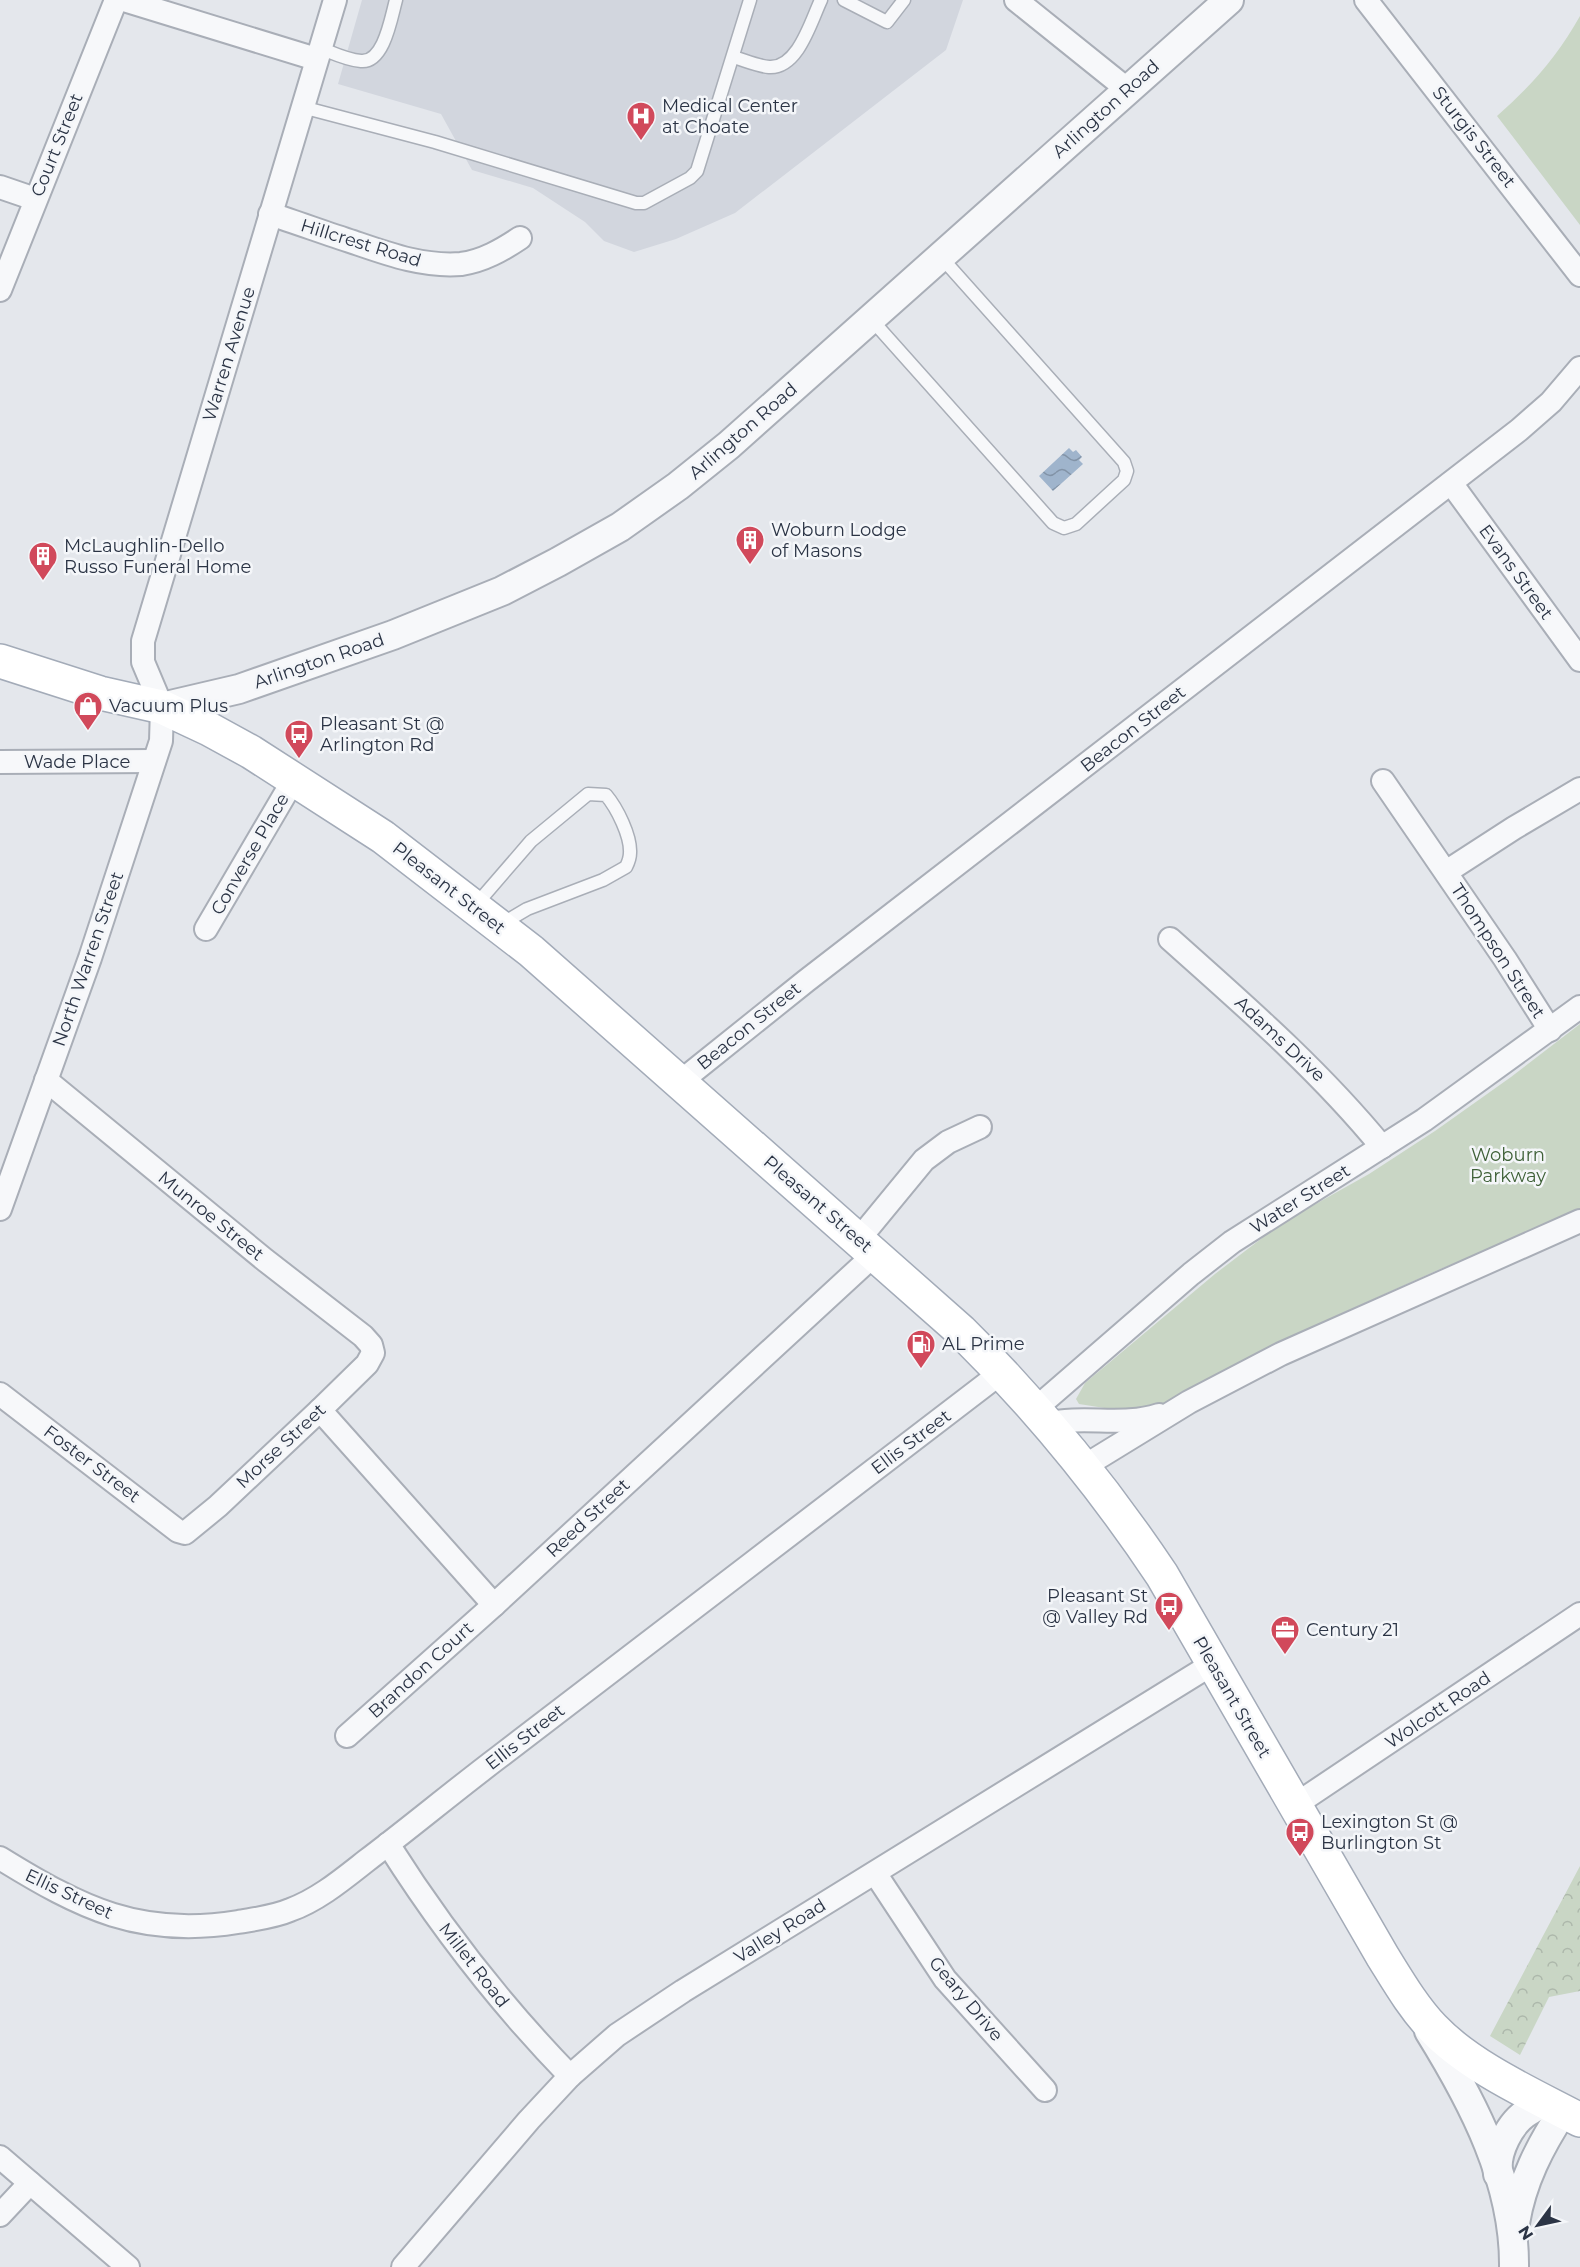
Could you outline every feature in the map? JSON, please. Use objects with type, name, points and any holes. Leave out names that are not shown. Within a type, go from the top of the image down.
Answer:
[{"type":"main road","name":"Pleasant Street","points":[[0,661],[100,693],[162,706],[220,734],[383,837],[486,916],[680,1082],[961,1331],[1002,1372],[1083,1467],[1146,1551],[1383,1957],[1433,2029],[1479,2064],[1563,2111]]},
{"type":"street","name":"Court Street","points":[[0,290],[116,0]]},
{"type":"street","points":[[124,0],[318,54]]},
{"type":"street","name":"Warren Avenue","points":[[162,706],[143,662],[143,641],[334,0]]},
{"type":"street","points":[[1017,0],[1128,90]]},
{"type":"street","name":"Arlington Road","points":[[162,706],[239,689],[393,635],[502,591],[620,526],[693,475],[1229,0]]},
{"type":"street","name":"Sturgis Street","points":[[1366,0],[1580,275]]},
{"type":"street","points":[[0,187],[35,199]]},
{"type":"street","name":"Hillcrest Road","points":[[270,214],[399,258],[428,263],[461,264],[480,260],[499,252],[520,238]]},
{"type":"street","name":"Beacon Street","points":[[680,1082],[834,959],[1451,483],[1540,412],[1561,392],[1580,368]]},
{"type":"street","name":"Evans Street","points":[[1451,483],[1580,660]]},
{"type":"street","name":"North Warren Street","points":[[0,1209],[90,958],[154,762],[162,735],[162,706]]},
{"type":"street","name":"Wade Place","points":[[0,762],[154,762]]},
{"type":"street","name":"Converse Place","points":[[206,929],[294,779]]},
{"type":"street","name":"Thompson Street","points":[[1383,781],[1505,959],[1550,1030]]},
{"type":"street","name":"Thompson Street","points":[[1446,872],[1580,789]]},
{"type":"street","name":"Adams Drive","points":[[1170,939],[1304,1060],[1350,1107],[1382,1147]]},
{"type":"street","name":"Water Street","points":[[1040,1417],[1218,1252],[1266,1218],[1382,1147],[1580,1007]]},
{"type":"street","name":"Munroe Street","points":[[46,1080],[265,1260],[363,1336],[371,1345],[373,1353]]},
{"type":"street","name":"Reed Street","points":[[494,1605],[867,1246],[924,1160],[948,1142],[980,1127]]},
{"type":"street","points":[[1083,1467],[1177,1408],[1281,1354],[1580,1221]]},
{"type":"street","name":"Morse Street","points":[[184,1533],[209,1514],[320,1410],[367,1364],[373,1353]]},
{"type":"street","name":"Ellis Street","points":[[0,1858],[46,1887],[98,1911],[141,1924],[174,1927],[215,1926],[262,1918],[291,1910],[342,1880],[1002,1372]]},
{"type":"street","name":"Foster Street","points":[[0,1394],[184,1533]]},
{"type":"street","points":[[1040,1417],[1141,1419],[1177,1408]]},
{"type":"street","points":[[320,1410],[494,1605]]},
{"type":"street","name":"Brandon Court","points":[[347,1736],[494,1605]]},
{"type":"street","name":"Wolcott Road","points":[[1295,1805],[1580,1614]]},
{"type":"street","name":"Valley Road","points":[[403,2267],[546,2100],[617,2035],[1214,1664]]},
{"type":"street","name":"Millet Road","points":[[388,1844],[416,1889],[483,1979],[570,2076]]},
{"type":"street","name":"Geary Drive","points":[[875,1873],[945,1979],[1045,2090]]},
{"type":"street","points":[[1408,1996],[1463,2090],[1487,2143],[1507,2198],[1513,2231],[1514,2267]]},
{"type":"street","points":[[1498,2174],[1498,2158],[1513,2126],[1528,2111],[1563,2111]]},
{"type":"street","points":[[1513,2231],[1518,2205],[1530,2168],[1563,2111]]},
{"type":"street","points":[[0,2157],[128,2267]]},
{"type":"street","points":[[0,2215],[30,2182]]},
{"type":"lane","points":[[318,54],[368,61],[375,57],[380,51],[396,0]]},
{"type":"lane","points":[[302,107],[435,142],[636,203],[644,203],[690,178],[697,171],[750,0]]},
{"type":"lane","points":[[733,57],[771,67],[789,61],[797,50],[821,0]]},
{"type":"lane","points":[[844,0],[887,22],[903,0]]},
{"type":"lane","points":[[871,319],[1055,525],[1064,528],[1073,526],[1114,489],[1126,474],[1126,465],[1123,460],[940,256]]},
{"type":"lane","points":[[588,795],[606,795],[616,807],[629,842],[630,854],[626,867],[603,880],[527,909],[486,916],[531,841],[588,795]]},
{"type":"shaded area","name":"Medical Center at Choate","points":[[362,0],[963,0],[946,50],[735,213],[676,239],[634,252],[604,241],[585,222],[533,188],[472,170],[441,114],[338,84]]},
{"type":"green space","points":[[1580,16],[1580,225],[1497,116],[1543,70]]},
{"type":"green space","name":"Woburn Parkway","points":[[1580,1024],[1580,1212],[1438,1270],[1336,1316],[1160,1405],[1130,1412],[1079,1404],[1076,1399],[1085,1383],[1215,1274],[1282,1223],[1369,1174],[1435,1131]]},
{"type":"green space","points":[[1580,1866],[1580,1991],[1549,1997],[1520,2055],[1490,2036]]},
{"type":"water","points":[[1069,448],[1073,452],[1076,450],[1082,457],[1079,460],[1083,464],[1053,491],[1039,476]]},
{"type":"place","name":"Medical Center at Choate","points":[[641,142]]},
{"type":"place","name":"Woburn Lodge of Masons","points":[[750,566]]},
{"type":"place","name":"McLaughlin-Dello Russo Funeral Home","points":[[43,582]]},
{"type":"place","name":"Vacuum Plus","points":[[88,732]]},
{"type":"place","name":"Pleasant St @ Arlington Rd","points":[[299,760]]},
{"type":"place","name":"AL Prime","points":[[921,1370]]},
{"type":"place","name":"Pleasant St @ Valley Rd","points":[[1169,1632]]},
{"type":"place","name":"Century 21","points":[[1285,1656]]},
{"type":"place","name":"Lexington St @ Burlington St","points":[[1300,1858]]}]
